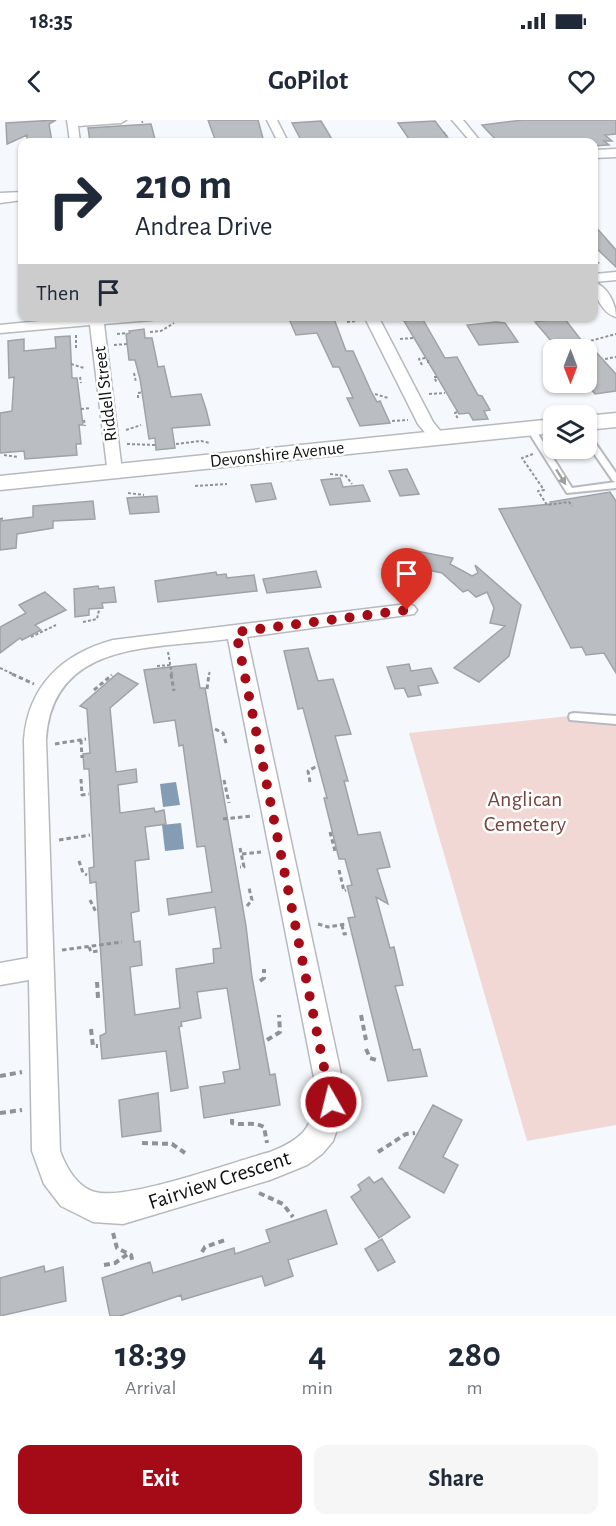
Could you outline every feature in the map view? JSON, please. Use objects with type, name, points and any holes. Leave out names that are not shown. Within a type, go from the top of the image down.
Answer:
[{"type":"main road","points":[[597,422],[616,420]]},
{"type":"main road","name":"Devonshire Avenue","points":[[0,483],[438,438],[532,439],[543,432]]},
{"type":"street","points":[[74,138],[72,122],[121,120]]},
{"type":"street","points":[[272,120],[281,138]]},
{"type":"street","points":[[457,120],[473,138]]},
{"type":"street","points":[[598,154],[616,153]]},
{"type":"street","points":[[0,198],[18,196]]},
{"type":"street","points":[[598,278],[616,276]]},
{"type":"street","points":[[598,291],[616,313]]},
{"type":"street","points":[[0,329],[77,321]]},
{"type":"street","name":"Riddell Street","points":[[96,321],[114,471]]},
{"type":"street","points":[[374,321],[426,424],[438,438]]},
{"type":"street","points":[[236,632],[407,610]]},
{"type":"street","name":"Fairview Crescent","points":[[236,632],[331,1093],[329,1112],[323,1131],[312,1144],[284,1161],[123,1209],[93,1207],[71,1196],[54,1174],[46,1151],[49,959],[35,728],[42,697],[59,677],[94,653],[236,632]]},
{"type":"street","points":[[0,974],[49,959]]},
{"type":"lane","points":[[532,439],[570,491],[616,485]]},
{"type":"lane","points":[[597,452],[616,479]]},
{"type":"lane","points":[[574,717],[616,720]]},
{"type":"path","points":[[444,132],[447,136]]},
{"type":"path","points":[[150,332],[162,331],[174,323]]},
{"type":"path","points":[[597,339],[616,334]]},
{"type":"path","points":[[391,340],[413,338]]},
{"type":"path","points":[[605,358],[616,357]]},
{"type":"path","points":[[422,365],[419,359],[427,359],[428,365]]},
{"type":"path","points":[[72,364],[84,368]]},
{"type":"path","points":[[134,372],[136,382]]},
{"type":"path","points":[[80,377],[81,383]]},
{"type":"path","points":[[437,377],[434,377],[437,384]]},
{"type":"path","points":[[138,398],[137,394],[143,392]]},
{"type":"path","points":[[420,395],[445,393]]},
{"type":"path","points":[[375,394],[388,398]]},
{"type":"path","points":[[457,412],[455,413],[459,420]]},
{"type":"path","points":[[84,420],[85,426]]},
{"type":"path","points":[[532,439],[533,454],[522,458],[544,490],[538,491],[547,505],[569,502],[572,506]]},
{"type":"path","points":[[176,444],[201,441],[210,443]]},
{"type":"path","points":[[111,445],[155,445]]},
{"type":"path","points":[[4,455],[18,458]]},
{"type":"path","points":[[330,474],[346,476],[352,484]]},
{"type":"path","points":[[195,486],[227,484]]},
{"type":"path","points":[[128,493],[144,495]]},
{"type":"path","points":[[0,519],[5,518]]},
{"type":"path","points":[[83,622],[97,619],[99,610]]},
{"type":"path","points":[[31,637],[56,625]]},
{"type":"path","points":[[167,647],[174,691]]},
{"type":"path","points":[[157,666],[170,665]]},
{"type":"path","points":[[0,668],[38,686]]},
{"type":"path","points":[[207,689],[210,670]]},
{"type":"path","points":[[94,690],[112,675]]},
{"type":"path","points":[[214,729],[223,733],[227,746]]},
{"type":"path","points":[[49,744],[86,739]]},
{"type":"path","points":[[81,740],[82,758]]},
{"type":"path","points":[[310,782],[308,771],[317,766]]},
{"type":"path","points":[[81,779],[82,795],[89,794]]},
{"type":"path","points":[[224,780],[229,803]]},
{"type":"path","points":[[223,819],[261,815]]},
{"type":"path","points":[[330,832],[335,851]]},
{"type":"path","points":[[52,841],[90,835]]},
{"type":"path","points":[[240,848],[244,867],[240,867]]},
{"type":"path","points":[[242,854],[268,850]]},
{"type":"path","points":[[79,861],[83,873],[87,875]]},
{"type":"path","points":[[339,870],[344,891],[346,890]]},
{"type":"path","points":[[247,906],[252,900],[249,888]]},
{"type":"path","points":[[90,900],[96,912]]},
{"type":"path","points":[[313,924],[328,927],[344,924],[344,934],[349,933]]},
{"type":"path","points":[[49,959],[89,947],[122,942]]},
{"type":"path","points":[[89,947],[91,952],[98,951]]},
{"type":"path","points":[[260,981],[264,978],[264,969]]},
{"type":"path","points":[[97,982],[98,998],[101,997]]},
{"type":"path","points":[[267,1040],[280,1032],[279,1015]]},
{"type":"path","points":[[361,1015],[366,1040]]},
{"type":"path","points":[[91,1029],[93,1046],[98,1046]]},
{"type":"path","points":[[366,1049],[370,1058],[376,1060]]},
{"type":"path","points":[[0,1076],[26,1071]]},
{"type":"path","points":[[0,1113],[27,1109]]},
{"type":"path","points":[[232,1119],[232,1123],[240,1126],[252,1122],[264,1127],[268,1148]]},
{"type":"path","points":[[378,1152],[406,1134],[415,1133]]},
{"type":"path","points":[[142,1143],[172,1144],[185,1153]]},
{"type":"path","points":[[255,1189],[283,1204],[293,1217]]},
{"type":"path","points":[[113,1230],[117,1248],[128,1254],[133,1263]]},
{"type":"path","points":[[202,1252],[205,1247],[225,1240]]},
{"type":"path","points":[[104,1265],[115,1263],[128,1254]]},
{"type":"green space","name":"Anglican Cemetery","points":[[597,713],[616,716],[616,1125],[527,1141],[409,733]]},
{"type":"water","points":[[176,782],[180,805],[163,807],[160,784]]},
{"type":"water","points":[[181,823],[184,849],[165,851],[162,825]]},
{"type":"building","points":[[56,120],[49,124],[51,138],[27,138],[27,135],[7,144],[6,123]]},
{"type":"building","points":[[208,120],[258,120],[263,138],[215,138]]},
{"type":"building","points":[[523,120],[616,120],[616,134],[605,135],[612,141],[604,141],[609,145],[598,146],[598,138],[494,138],[482,125]]},
{"type":"building","points":[[321,121],[331,138],[300,138],[292,123]]},
{"type":"building","points":[[435,121],[448,138],[408,138],[398,123]]},
{"type":"building","points":[[151,124],[155,138],[89,138],[88,128]]},
{"type":"building","points":[[598,230],[616,250],[616,267],[598,250]]},
{"type":"building","points":[[290,321],[335,321],[346,351],[353,351],[371,391],[377,402],[380,401],[390,423],[360,426],[347,398],[353,398],[339,367],[333,367],[317,333],[296,335]]},
{"type":"building","points":[[404,321],[424,321],[445,358],[457,357],[478,395],[482,396],[490,410],[484,411],[488,419],[473,420],[469,413],[459,414]]},
{"type":"building","points":[[566,321],[580,339],[549,339],[535,322]]},
{"type":"building","points":[[505,323],[518,342],[479,345],[467,325]]},
{"type":"building","points":[[144,329],[145,338],[152,338],[158,367],[164,366],[171,397],[201,394],[206,409],[210,425],[172,428],[175,448],[156,450],[155,438],[149,439],[140,379],[135,360],[129,360],[126,334],[130,333],[129,331]]},
{"type":"building","points":[[70,336],[72,378],[77,378],[83,425],[79,425],[81,444],[76,444],[77,455],[25,459],[24,451],[0,453],[0,413],[12,411],[14,377],[9,378],[8,341],[24,339],[24,351],[56,348],[55,337]]},
{"type":"building","points":[[597,353],[616,374],[616,391],[595,394],[597,393]]},
{"type":"building","points":[[407,469],[419,494],[400,496],[389,471]]},
{"type":"building","points":[[340,478],[343,487],[363,485],[370,501],[330,505],[321,480]]},
{"type":"building","points":[[271,483],[276,499],[256,502],[251,485]]},
{"type":"building","points":[[610,492],[616,501],[616,673],[604,653],[586,655],[582,647],[571,648],[499,509],[551,504],[550,502]]},
{"type":"building","points":[[157,496],[159,512],[130,514],[127,498]]},
{"type":"building","points":[[93,501],[95,519],[53,521],[53,528],[17,534],[16,548],[0,550],[0,521],[33,517],[33,506]]},
{"type":"building","points":[[411,550],[453,558],[450,564],[472,576],[478,573],[475,565],[521,605],[509,656],[479,682],[454,668],[505,626],[490,623],[494,608],[487,592],[476,597],[468,590],[463,592],[442,573],[404,565]]},
{"type":"building","points":[[316,571],[321,587],[267,593],[263,579]]},
{"type":"building","points":[[216,572],[217,575],[226,574],[227,578],[254,575],[257,591],[158,602],[155,581]]},
{"type":"building","points":[[98,586],[99,589],[114,587],[116,602],[102,603],[103,608],[89,609],[89,615],[75,617],[74,589]]},
{"type":"building","points":[[45,592],[66,610],[35,625],[41,630],[22,640],[20,638],[0,653],[0,627],[26,613],[19,605]]},
{"type":"building","points":[[308,648],[318,681],[333,679],[351,734],[335,736],[348,781],[344,781],[358,835],[380,832],[390,867],[377,869],[388,904],[376,897],[390,948],[394,947],[403,985],[395,986],[413,1050],[420,1049],[427,1076],[388,1081],[348,918],[355,917],[347,886],[352,885],[345,859],[339,859],[324,798],[327,798],[303,708],[298,709],[284,651]]},
{"type":"building","points":[[196,664],[200,688],[205,688],[246,926],[252,977],[270,1075],[275,1074],[280,1105],[204,1118],[200,1087],[225,1083],[223,1072],[240,1069],[227,988],[197,992],[201,1018],[181,1022],[182,1026],[179,1027],[188,1088],[171,1091],[166,1051],[102,1059],[100,1036],[106,1033],[96,882],[90,883],[89,868],[94,867],[89,769],[84,769],[83,754],[90,753],[87,709],[80,706],[118,673],[138,684],[110,708],[116,772],[136,769],[137,782],[118,785],[120,813],[154,808],[155,812],[164,810],[166,824],[145,827],[149,859],[135,861],[139,911],[131,913],[134,942],[140,941],[142,965],[130,967],[135,1015],[180,1008],[176,969],[214,963],[213,949],[221,948],[215,907],[169,915],[167,899],[212,892],[205,846],[197,847],[183,745],[179,746],[175,720],[154,723],[144,670]]},
{"type":"building","points":[[409,664],[411,671],[431,668],[438,683],[418,686],[421,695],[408,697],[404,688],[395,689],[387,667]]},
{"type":"building","points":[[158,1093],[161,1131],[122,1137],[119,1100]]},
{"type":"building","points":[[433,1105],[462,1120],[443,1157],[458,1165],[444,1193],[399,1168]]},
{"type":"building","points":[[369,1177],[374,1183],[382,1178],[410,1217],[379,1238],[351,1197],[361,1190],[358,1185]]},
{"type":"building","points":[[326,1210],[337,1244],[288,1260],[293,1276],[265,1286],[262,1276],[182,1300],[181,1295],[120,1316],[110,1316],[102,1278],[150,1262],[153,1273],[234,1248],[235,1254],[270,1242],[266,1230]]},
{"type":"building","points":[[382,1239],[395,1262],[378,1271],[365,1249]]},
{"type":"building","points":[[44,1266],[45,1272],[63,1267],[66,1301],[0,1316],[0,1278]]},
{"type":"route","points":[[331,1102],[322,1047],[236,632],[407,610]]}]
